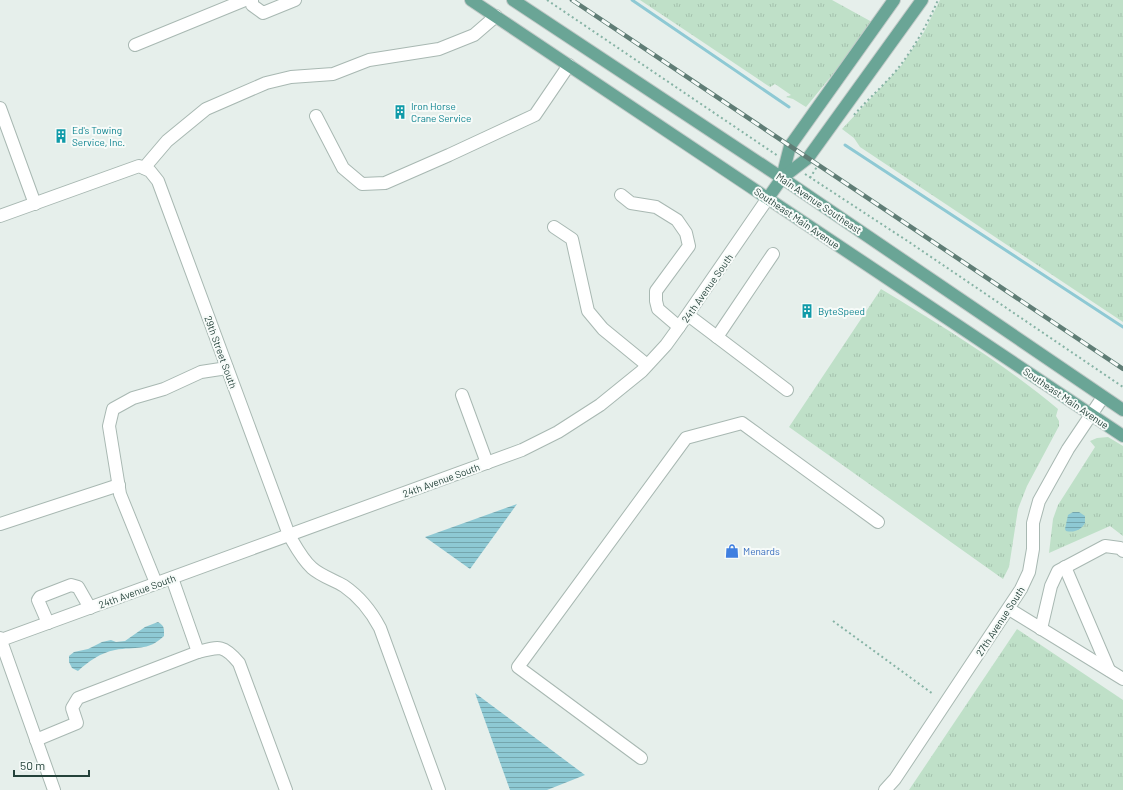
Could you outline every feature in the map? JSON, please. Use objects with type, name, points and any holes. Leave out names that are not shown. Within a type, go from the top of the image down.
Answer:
[{"type":"main road","name":"Southeast Main Avenue","points":[[471,0],[1123,436]]},
{"type":"main road","name":"Main Avenue Southeast","points":[[513,0],[782,178],[1123,410]]},
{"type":"main road","points":[[790,165],[790,146],[894,0]]},
{"type":"main road","name":"24th Avenue South","points":[[768,198],[790,165],[808,158],[922,0]]},
{"type":"street","points":[[135,45],[245,0]]},
{"type":"street","points":[[252,0],[252,5],[263,13],[294,0]]},
{"type":"street","points":[[0,216],[139,166],[147,170],[167,141],[206,109],[266,82],[292,77],[333,74],[369,60],[439,49],[474,35],[496,16]]},
{"type":"street","points":[[316,116],[343,168],[362,184],[385,183],[535,115],[569,65]]},
{"type":"street","points":[[0,108],[5,139],[35,204]]},
{"type":"street","name":"29th Street South","points":[[147,170],[158,181],[289,535],[303,558],[312,568],[344,586],[360,599],[372,613],[380,628],[439,790]]},
{"type":"street","points":[[621,195],[631,203],[656,207],[677,220],[686,233],[688,246],[656,291],[658,309],[679,327]]},
{"type":"street","name":"24th Avenue South","points":[[0,639],[90,608],[488,463],[522,450],[558,432],[600,404],[647,365],[666,345],[768,198]]},
{"type":"street","points":[[554,227],[572,239],[588,311],[603,329],[647,365]]},
{"type":"street","points":[[717,337],[773,254]]},
{"type":"street","points":[[688,315],[787,390]]},
{"type":"street","points":[[156,584],[120,494],[109,426],[113,409],[133,398],[164,388],[201,372],[228,368]]},
{"type":"street","points":[[462,395],[488,463]]},
{"type":"street","name":"27th Avenue South","points":[[885,790],[896,779],[1022,589],[1028,572],[1033,549],[1033,523],[1039,501],[1068,449],[1103,397]]},
{"type":"street","points":[[641,758],[518,667],[686,438],[742,423],[878,522]]},
{"type":"street","points":[[0,524],[119,485]]},
{"type":"street","points":[[1041,628],[1051,586],[1058,571],[1105,546],[1120,548],[1123,550]]},
{"type":"street","points":[[1065,567],[1109,670]]},
{"type":"street","points":[[172,578],[198,652]]},
{"type":"street","points":[[48,623],[38,600],[40,597],[71,585],[78,587],[90,608]]},
{"type":"street","points":[[1009,608],[1123,679]]},
{"type":"street","points":[[0,639],[54,790]]},
{"type":"street","points":[[36,740],[77,723],[72,708],[78,698],[198,652],[214,648],[224,648],[239,663],[286,790]]},
{"type":"path","points":[[547,0],[790,165],[909,242],[1123,387]]},
{"type":"path","points":[[852,116],[894,72],[910,52],[938,0]]},
{"type":"path","points":[[810,178],[821,159]]},
{"type":"path","points":[[832,621],[933,694]]},
{"type":"green space","points":[[640,0],[832,0],[872,22],[855,47],[806,107],[793,99],[786,97],[791,95],[775,84],[770,87]]},
{"type":"green space","points":[[940,0],[1123,0],[1123,322],[860,147],[854,138],[842,129],[901,66],[924,32]]},
{"type":"green space","points":[[881,289],[994,361],[1058,409],[1056,416],[1059,421],[1059,426],[1027,486],[1018,509],[1009,567],[1003,579],[789,427]]},
{"type":"green space","points":[[1108,437],[1123,446],[1123,536],[1110,526],[1049,553],[1053,519],[1058,505],[1095,447],[1090,441],[1097,438]]},
{"type":"green space","points":[[1017,629],[1123,700],[1123,790],[909,790]]},
{"type":"water","points":[[517,504],[470,569],[425,537]]},
{"type":"water","points":[[1073,512],[1079,512],[1085,516],[1085,523],[1077,530],[1072,532],[1066,531],[1065,529],[1068,515]]},
{"type":"water","points":[[158,622],[163,626],[164,636],[152,644],[141,648],[122,649],[104,653],[78,671],[72,668],[69,662],[69,656],[74,652],[88,649],[102,642],[111,640],[116,642],[125,641],[145,627]]},
{"type":"water","points":[[475,693],[585,775],[547,790],[510,790]]},
{"type":"waterway","points":[[632,0],[789,107]]},
{"type":"waterway","points":[[845,145],[1123,327]]},
{"type":"railway","points":[[572,0],[1123,369]]},
{"type":"place","name":"Iron Horse Crane Service","points":[[400,112]]},
{"type":"place","name":"Ed's Towing Service, Inc.","points":[[61,136]]},
{"type":"place","name":"ByteSpeed","points":[[807,311]]},
{"type":"place","name":"Menards","points":[[732,551]]}]
